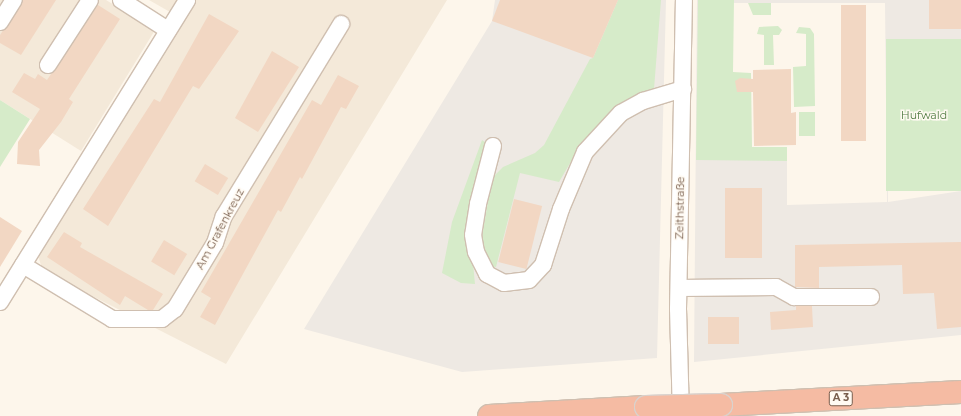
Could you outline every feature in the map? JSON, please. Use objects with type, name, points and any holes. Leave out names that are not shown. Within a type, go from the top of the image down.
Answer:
[{"type":"highway","name":"A 3","points":[[489,416],[961,392]]},
{"type":"street","points":[[0,22],[14,0]]},
{"type":"street","points":[[48,65],[90,0]]},
{"type":"street","points":[[121,0],[168,30]]},
{"type":"street","points":[[0,302],[5,282],[23,265],[187,0]]},
{"type":"street","name":"Zeithstraße","points":[[681,416],[679,288],[684,0]]},
{"type":"street","name":"Am Grafenkreuz","points":[[23,265],[112,318],[162,319],[175,309],[215,243],[224,216],[341,24]]},
{"type":"street","points":[[493,146],[478,204],[473,235],[476,252],[487,274],[504,283],[529,280],[543,265],[561,209],[585,152],[621,112],[643,101],[683,89]]},
{"type":"street","points":[[679,288],[776,287],[794,297],[871,297]]},
{"type":"shaded area","points":[[0,0],[106,0],[155,30],[81,151],[0,100]]},
{"type":"shaded area","points":[[149,0],[447,0],[226,364],[43,271],[38,256],[184,20]]},
{"type":"shaded area","points":[[495,0],[666,0],[657,358],[462,372],[304,329],[492,21]]},
{"type":"shaded area","points":[[697,0],[961,0],[961,39],[887,40],[888,202],[961,191],[961,335],[694,362]],"holes":[[[728,3],[885,3],[887,202],[787,205],[787,147],[729,147]]]},
{"type":"green space","points":[[618,0],[661,0],[654,89],[629,99],[607,116],[583,141],[559,182],[520,173],[496,267],[487,266],[481,242],[492,178],[503,167],[535,153],[544,145],[590,59],[593,58]]},
{"type":"green space","points":[[698,0],[734,0],[733,72],[751,73],[752,147],[787,147],[787,161],[696,160]]},
{"type":"green space","points":[[748,3],[771,3],[771,15],[753,15]]},
{"type":"green space","points":[[778,26],[782,30],[779,35],[773,35],[774,65],[764,65],[764,35],[757,34],[759,27]]},
{"type":"green space","points":[[799,27],[810,28],[814,34],[815,106],[794,107],[793,67],[806,66],[806,34],[796,33]]},
{"type":"green space","name":"Hufwald","points":[[886,39],[961,39],[961,191],[886,191]]},
{"type":"green space","points":[[0,100],[30,119],[0,167]]},
{"type":"green space","points":[[799,112],[815,112],[815,136],[799,136]]},
{"type":"green space","points":[[482,140],[485,142],[469,222],[475,284],[461,283],[442,273],[452,222]]},
{"type":"building","points":[[23,0],[56,0],[21,55],[0,43],[0,35]]},
{"type":"building","points":[[500,0],[618,0],[593,58],[492,21]]},
{"type":"building","points":[[929,0],[961,0],[961,29],[929,29]]},
{"type":"building","points":[[98,5],[120,19],[69,99],[73,102],[61,122],[39,150],[40,166],[17,164],[18,142],[40,109],[12,92],[24,73],[35,79],[38,74],[47,80]]},
{"type":"building","points":[[841,5],[866,5],[866,141],[841,141]]},
{"type":"building","points":[[209,14],[239,31],[199,89],[193,86],[108,226],[83,209],[154,99],[160,102]]},
{"type":"building","points":[[272,51],[299,67],[258,132],[235,118]]},
{"type":"building","points":[[791,69],[791,113],[796,112],[796,145],[754,146],[753,92],[737,92],[735,81],[740,78],[753,79],[753,70]]},
{"type":"building","points":[[338,75],[359,86],[346,109],[341,107],[302,179],[300,177],[281,212],[278,210],[215,325],[200,317],[211,298],[201,292],[312,100],[321,105]]},
{"type":"building","points":[[205,164],[228,178],[218,195],[195,181]]},
{"type":"building","points":[[725,188],[762,188],[762,258],[725,258]]},
{"type":"building","points":[[514,199],[542,206],[526,269],[498,262]]},
{"type":"building","points":[[0,217],[22,231],[0,267]]},
{"type":"building","points":[[64,232],[82,243],[80,247],[163,294],[153,310],[148,310],[125,296],[120,305],[47,257]]},
{"type":"building","points":[[164,240],[187,254],[174,275],[151,261]]},
{"type":"building","points":[[961,242],[961,327],[937,329],[934,293],[903,294],[902,265],[819,267],[819,288],[795,287],[795,245]]},
{"type":"building","points":[[796,306],[812,306],[813,327],[771,330],[770,312],[796,310]]},
{"type":"building","points":[[708,317],[739,317],[739,344],[708,344]]}]
